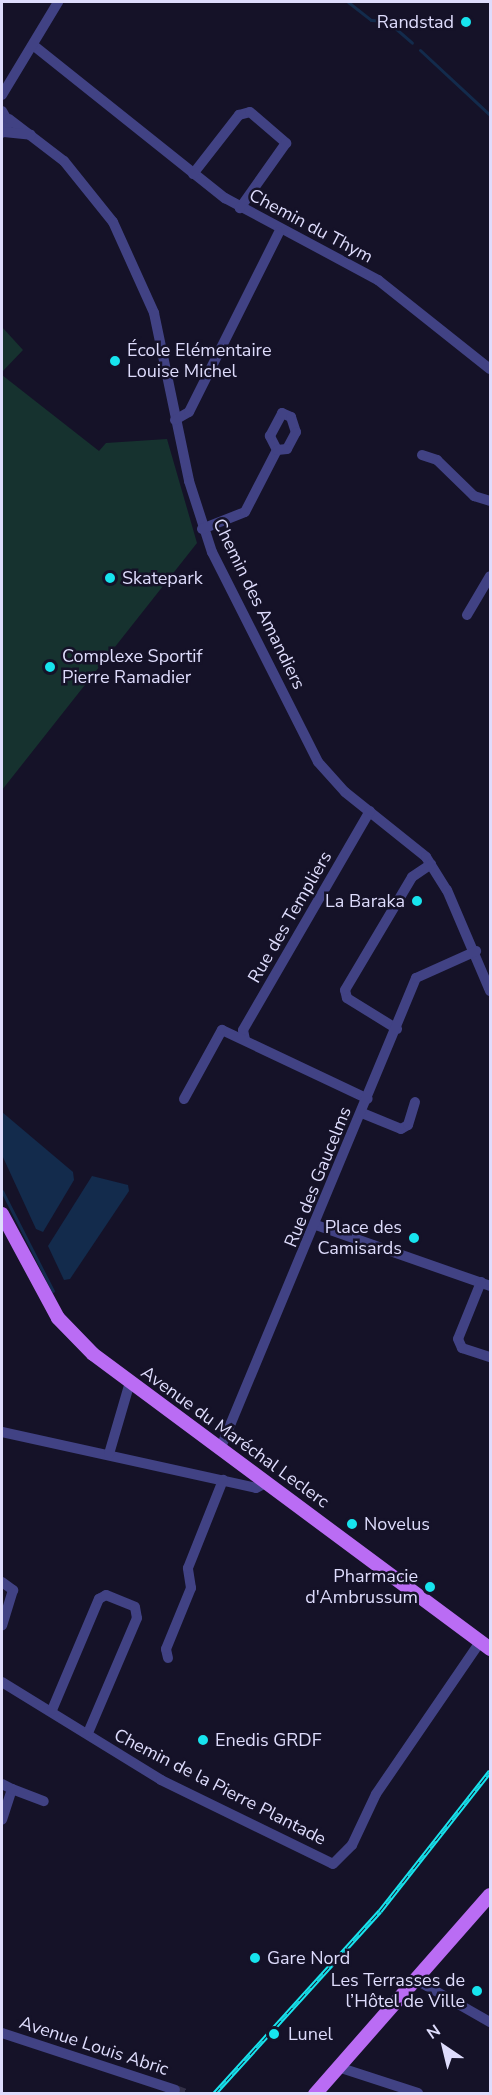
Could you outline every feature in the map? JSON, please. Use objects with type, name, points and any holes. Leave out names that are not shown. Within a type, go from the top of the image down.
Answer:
[{"type":"main road","name":"Avenue du Maréchal Leclerc","points":[[2,1214],[58,1318],[130,1382],[221,1447],[485,1645]]},
{"type":"main road","points":[[315,2094],[418,1981],[490,1895]]},
{"type":"street","points":[[31,135],[3,132],[5,92],[58,2]]},
{"type":"street","name":"Chemin du Thym","points":[[33,45],[193,174],[240,208],[279,231],[378,280],[490,369]]},
{"type":"street","points":[[193,174],[239,115],[250,112],[286,143],[240,208]]},
{"type":"street","name":"Chemin des Amandiers","points":[[5,114],[31,135],[91,193],[128,249],[154,313],[175,420],[202,529],[306,742],[330,778],[409,839],[430,864],[476,951],[490,991]]},
{"type":"street","points":[[175,420],[189,412],[279,231]]},
{"type":"street","points":[[202,529],[245,512],[277,450]]},
{"type":"street","points":[[422,455],[438,460],[474,496],[490,501]]},
{"type":"street","points":[[467,615],[490,576]]},
{"type":"street","name":"Rue des Templiers","points":[[245,1040],[243,1030],[370,811]]},
{"type":"street","points":[[397,1029],[347,998],[345,990],[412,877],[430,864]]},
{"type":"street","name":"Rue des Gaucelms","points":[[221,1447],[420,975],[476,951]]},
{"type":"street","points":[[184,1099],[222,1030],[368,1099]]},
{"type":"street","points":[[362,1113],[401,1129],[408,1125],[415,1102]]},
{"type":"street","points":[[316,1225],[486,1284],[458,1340],[462,1348],[490,1357]]},
{"type":"street","points":[[109,1454],[130,1382]]},
{"type":"street","points":[[2,1432],[256,1488],[268,1482]]},
{"type":"street","points":[[168,1658],[166,1648],[190,1588],[188,1568],[223,1480]]},
{"type":"street","points":[[2,1582],[13,1590],[2,1625]]},
{"type":"street","points":[[52,1710],[99,1599],[106,1595],[135,1607],[137,1618],[88,1733]]},
{"type":"street","name":"Chemin de la Pierre Plantade","points":[[2,1682],[52,1710],[161,1780],[333,1864],[352,1845],[376,1794],[485,1645]]},
{"type":"street","points":[[2,1820],[7,1786],[44,1801]]},
{"type":"street","points":[[418,1981],[490,2022]]},
{"type":"street","name":"Avenue Louis Abric","points":[[2,2033],[175,2090]]},
{"type":"street","points":[[341,2068],[418,2093]]},
{"type":"green space","points":[[2,327],[23,350],[2,372]]},
{"type":"green space","name":"Complexe Sportif Pierre Ramadier","points":[[2,375],[99,451],[106,443],[167,439],[197,543],[2,790]]},
{"type":"water","points":[[2,1112],[73,1172],[74,1180],[43,1232],[36,1229],[2,1155]]},
{"type":"water","points":[[92,1176],[128,1185],[129,1191],[70,1279],[64,1280],[48,1246]]},
{"type":"waterway","points":[[348,2],[371,20],[387,21],[412,43]]},
{"type":"waterway","points":[[420,50],[490,115]]},
{"type":"waterway","points":[[2,1191],[53,1291]]},
{"type":"tunnel","points":[[175,2090],[186,2094]]},
{"type":"railway","points":[[214,2094],[380,1911],[490,1771]]},
{"type":"place","name":"Randstad","points":[[466,22]]},
{"type":"place","name":"École Elémentaire Louise Michel","points":[[115,361]]},
{"type":"place","name":"Skatepark","points":[[110,578]]},
{"type":"place","name":"Complexe Sportif Pierre Ramadier","points":[[50,667]]},
{"type":"place","name":"La Baraka","points":[[417,901]]},
{"type":"place","name":"Place des Camisards","points":[[414,1238]]},
{"type":"place","name":"Novelus","points":[[352,1524]]},
{"type":"place","name":"Pharmacie d'Ambrussum","points":[[430,1587]]},
{"type":"place","name":"Enedis GRDF","points":[[203,1740]]},
{"type":"place","name":"Gare Nord","points":[[255,1958]]},
{"type":"place","name":"Les Terrasses de l’Hôtel de Ville","points":[[477,1991]]},
{"type":"place","name":"Lunel","points":[[274,2034]]}]
